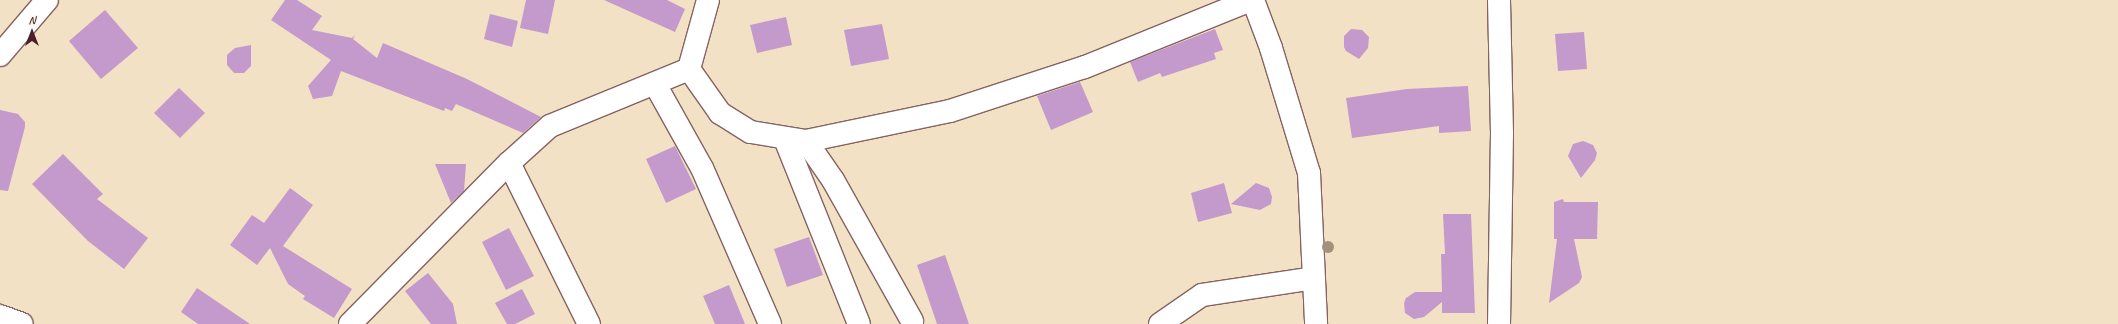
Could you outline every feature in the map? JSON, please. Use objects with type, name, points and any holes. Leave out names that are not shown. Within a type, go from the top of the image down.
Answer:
[{"type":"street","points":[[0,55],[47,0]]},
{"type":"street","points":[[689,69],[708,0]]},
{"type":"street","points":[[689,69],[720,113],[752,132],[785,139],[806,141],[950,111],[1085,67],[1252,0],[1271,48],[1309,173],[1316,324]]},
{"type":"street","points":[[1499,0],[1502,133],[1499,324]]},
{"type":"street","points":[[350,324],[510,162],[550,126],[689,69]]},
{"type":"street","points":[[655,84],[702,168],[770,324]]},
{"type":"street","points":[[785,139],[859,324]]},
{"type":"street","points":[[806,141],[833,180],[912,321]]},
{"type":"street","points":[[510,162],[589,324]]},
{"type":"street","points":[[1160,324],[1202,295],[1314,278]]},
{"type":"street","points":[[0,316],[22,324]]},
{"type":"building","points":[[285,0],[297,0],[322,16],[312,30],[352,38],[355,35],[353,39],[377,58],[383,43],[467,79],[541,117],[523,133],[456,104],[452,111],[445,108],[444,111],[341,71],[332,96],[313,99],[308,86],[331,60],[271,20]]},
{"type":"building","points":[[526,0],[555,0],[548,34],[520,28]]},
{"type":"building","points":[[604,0],[667,0],[685,9],[675,32]]},
{"type":"building","points":[[105,10],[138,48],[101,79],[69,41]]},
{"type":"building","points":[[490,14],[518,21],[512,47],[484,39]]},
{"type":"building","points":[[786,17],[792,45],[757,53],[750,25]]},
{"type":"building","points":[[882,24],[889,59],[851,66],[844,30]]},
{"type":"building","points":[[1215,29],[1223,50],[1214,53],[1216,59],[1162,77],[1160,73],[1138,82],[1130,62]]},
{"type":"building","points":[[1351,29],[1362,30],[1369,37],[1368,48],[1359,59],[1346,51],[1344,47],[1344,36]]},
{"type":"building","points":[[1584,32],[1587,69],[1558,71],[1555,34]]},
{"type":"building","points":[[251,45],[251,66],[244,73],[234,73],[227,65],[227,55],[235,48]]},
{"type":"building","points":[[1080,82],[1093,112],[1051,130],[1037,96]]},
{"type":"building","points":[[1468,86],[1471,131],[1439,133],[1439,126],[1352,138],[1346,98],[1407,89]]},
{"type":"building","points":[[179,88],[205,113],[180,138],[154,113]]},
{"type":"building","points":[[0,110],[18,114],[25,122],[8,191],[0,190]]},
{"type":"building","points":[[1583,141],[1593,145],[1597,153],[1595,160],[1581,178],[1568,156],[1573,144]]},
{"type":"building","points":[[675,146],[696,189],[666,203],[646,159]]},
{"type":"building","points":[[63,154],[103,194],[97,199],[148,238],[124,269],[88,241],[32,184]]},
{"type":"building","points":[[435,164],[466,164],[464,191],[451,203]]},
{"type":"building","points":[[1224,183],[1232,213],[1198,222],[1191,193]]},
{"type":"building","points":[[1256,183],[1269,188],[1272,197],[1271,204],[1260,210],[1231,204]]},
{"type":"building","points":[[290,188],[313,205],[283,246],[352,289],[334,318],[303,299],[305,296],[288,284],[270,248],[257,265],[230,245],[252,215],[264,223]]},
{"type":"building","points":[[1563,199],[1564,202],[1598,202],[1597,239],[1574,239],[1582,277],[1579,283],[1549,303],[1557,239],[1554,239],[1554,202]]},
{"type":"building","points":[[1443,214],[1471,214],[1475,313],[1442,313],[1442,302],[1424,317],[1414,319],[1405,313],[1404,303],[1406,298],[1415,292],[1442,292],[1441,254],[1445,254]]},
{"type":"building","points":[[509,228],[534,276],[506,290],[482,242]]},
{"type":"building","points":[[809,237],[823,275],[787,287],[774,249]]},
{"type":"building","points":[[945,255],[969,324],[937,324],[917,265]]},
{"type":"building","points":[[428,273],[453,304],[457,324],[431,324],[405,291]]},
{"type":"building","points":[[729,285],[745,324],[715,324],[703,296]]},
{"type":"building","points":[[197,288],[250,324],[198,324],[181,312]]},
{"type":"building","points":[[522,289],[535,314],[515,324],[507,324],[495,303]]}]
